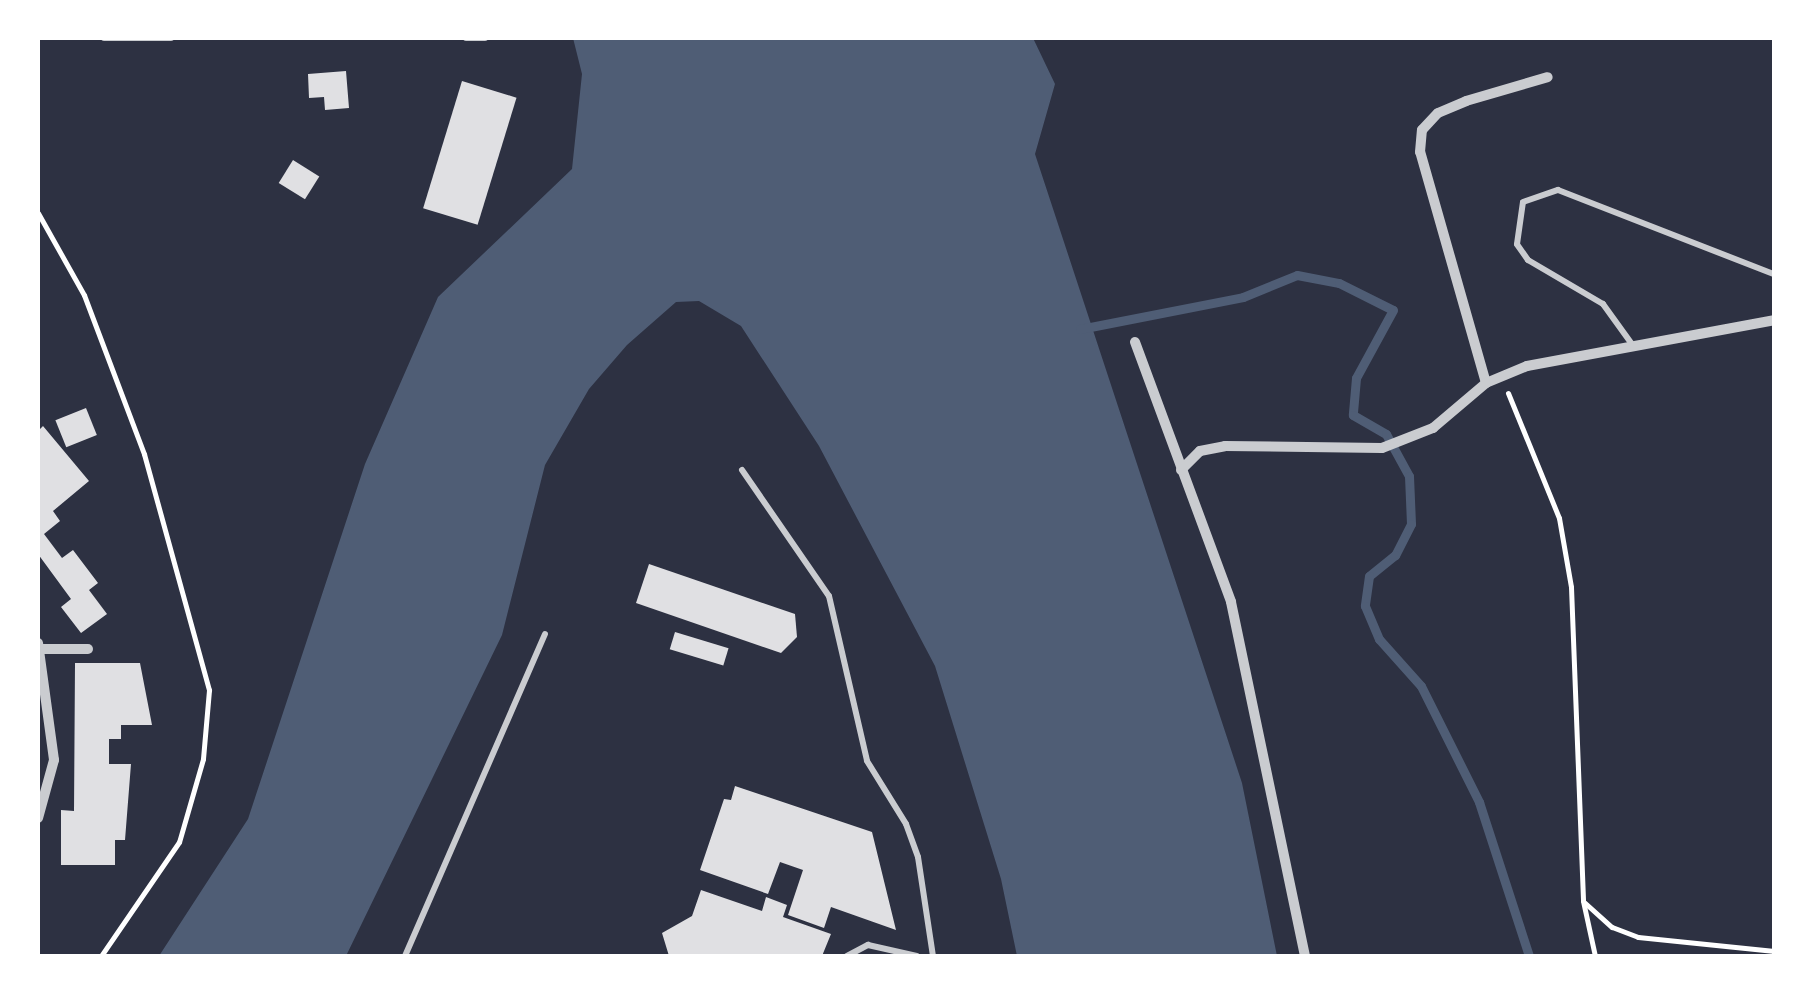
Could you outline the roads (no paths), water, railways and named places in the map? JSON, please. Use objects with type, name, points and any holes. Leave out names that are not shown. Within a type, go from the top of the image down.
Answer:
[{"type":"street","points":[[1486,383],[1420,152],[1422,130],[1438,113],[1548,76]]},
{"type":"street","points":[[1181,470],[1200,451],[1225,446],[1382,448],[1433,428],[1486,383],[1527,366],[1774,320]]},
{"type":"street","points":[[1135,342],[1231,602],[1305,956]]},
{"type":"street","points":[[38,818],[54,760],[38,647],[88,650]]},
{"type":"lane","points":[[104,38],[170,38]]},
{"type":"lane","points":[[466,38],[482,38]]},
{"type":"lane","points":[[1634,348],[1603,304],[1528,260],[1517,244],[1523,202],[1558,190],[1774,274]]},
{"type":"lane","points":[[742,470],[829,596],[863,750],[918,857],[933,956]]},
{"type":"lane","points":[[405,956],[544,634]]},
{"type":"lane","points":[[847,956],[868,945],[917,956]]},
{"type":"water","points":[[573,38],[1033,38],[1055,84],[1035,154],[1242,783],[1277,956],[1017,956],[1001,879],[935,666],[819,446],[741,326],[699,301],[676,302],[627,345],[589,389],[545,465],[502,635],[346,956],[159,956],[248,819],[365,464],[438,297],[572,169],[582,74]]},
{"type":"waterway","points":[[1080,329],[1243,297],[1297,275],[1339,283],[1393,310],[1356,378],[1353,415],[1386,434],[1409,476],[1411,524],[1395,555],[1369,576],[1365,606],[1379,639],[1421,686],[1479,802],[1529,956]]}]
